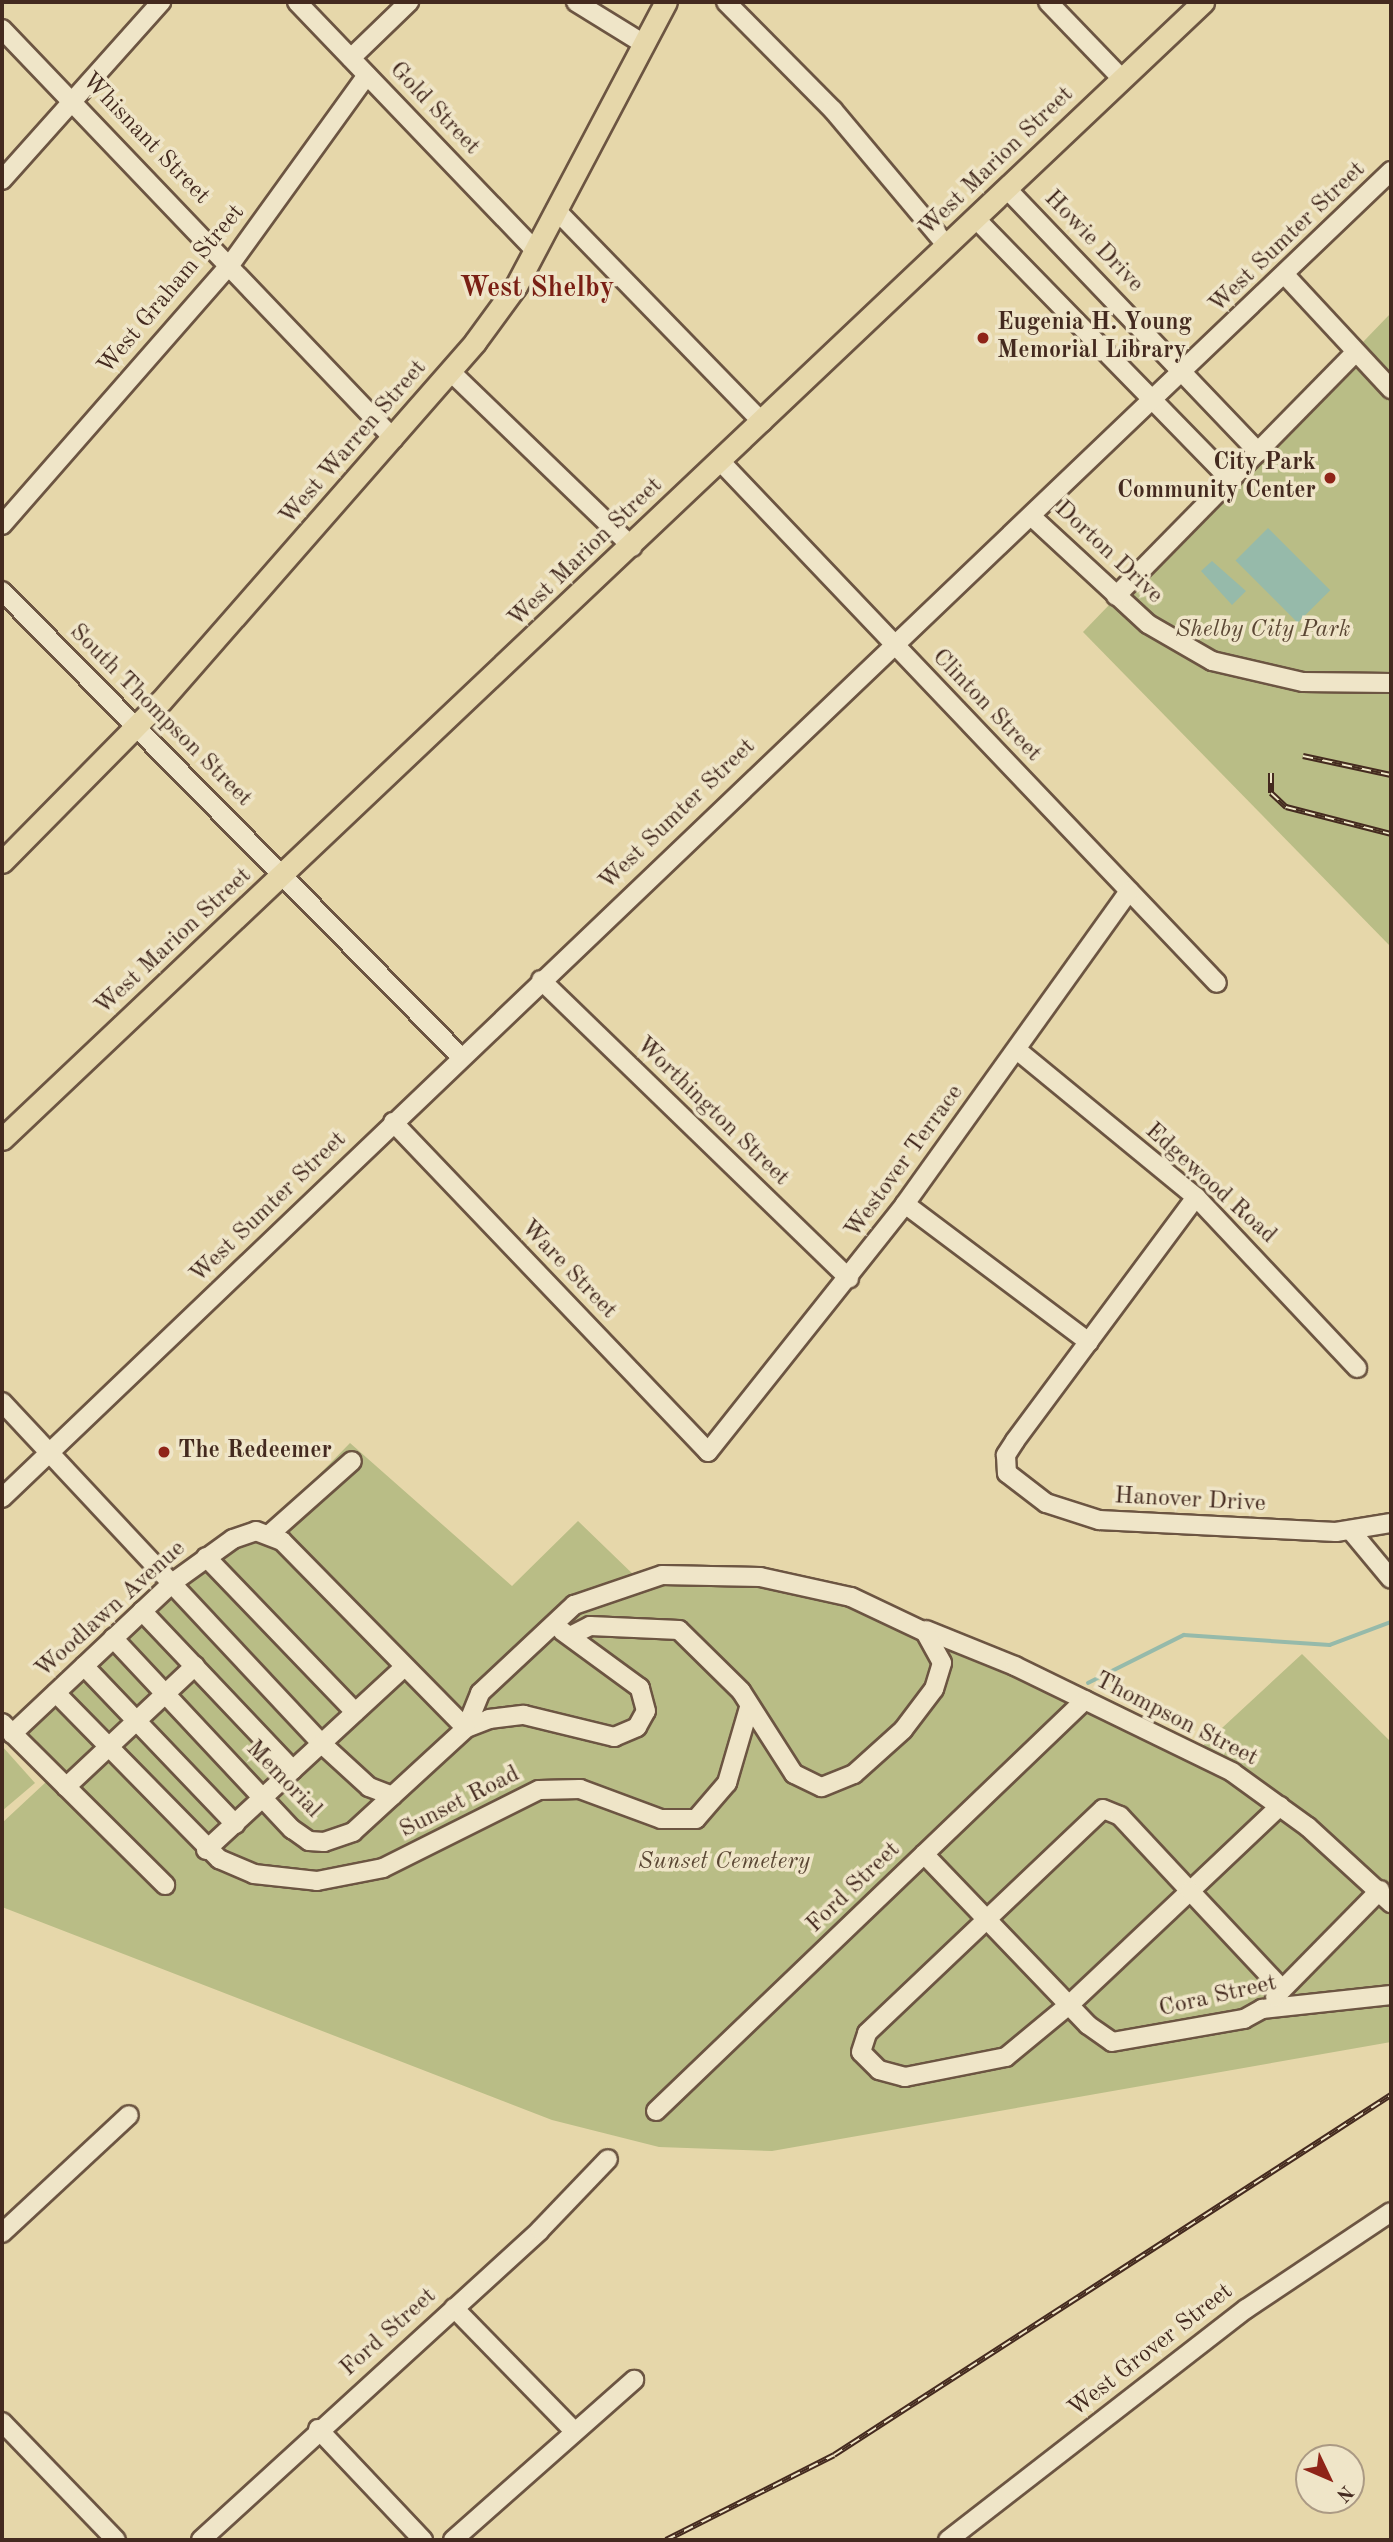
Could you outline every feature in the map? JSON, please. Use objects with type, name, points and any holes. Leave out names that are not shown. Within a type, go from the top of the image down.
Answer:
[{"type":"main road","name":"West Warren Street","points":[[2,862],[136,727],[451,372],[535,250],[666,2]]},
{"type":"main road","name":"West Marion Street","points":[[2,1139],[632,547],[1203,2]]},
{"type":"street","points":[[2,180],[161,2]]},
{"type":"street","name":"Gold Street","points":[[297,2],[535,250]]},
{"type":"street","points":[[351,58],[409,2]]},
{"type":"street","points":[[576,2],[644,44]]},
{"type":"street","points":[[726,2],[833,110],[947,246]]},
{"type":"street","points":[[1048,2],[1122,79]]},
{"type":"street","name":"Whisnant Street","points":[[2,29],[74,99],[394,439]]},
{"type":"street","name":"West Graham Street","points":[[2,525],[230,265],[367,75]]},
{"type":"street","name":"West Sumter Street","points":[[2,1498],[541,980],[1184,372],[1391,171]]},
{"type":"street","name":"Howie Drive","points":[[1007,189],[1258,452]]},
{"type":"street","points":[[556,210],[762,422]]},
{"type":"street","points":[[976,219],[1231,480]]},
{"type":"street","points":[[1285,275],[1355,353],[1391,388]]},
{"type":"street","points":[[1116,596],[1355,353]]},
{"type":"street","points":[[451,372],[632,547]]},
{"type":"street","name":"Clinton Street","points":[[720,462],[1217,983]]},
{"type":"street","name":"Dorton Drive","points":[[1031,516],[1116,596],[1167,638],[1233,668],[1303,682],[1391,683]]},
{"type":"street","name":"South Thompson Street","points":[[2,591],[461,1057]]},
{"type":"street","name":"Westover Terrace","points":[[708,1452],[849,1278],[905,1204],[1129,891]]},
{"type":"street","name":"Worthington Street","points":[[541,980],[849,1278]]},
{"type":"street","name":"Edgewood Road","points":[[1017,1051],[1196,1197],[1357,1368]]},
{"type":"street","name":"Ware Street","points":[[393,1122],[708,1452]]},
{"type":"street","points":[[905,1204],[1089,1342],[1196,1197]]},
{"type":"street","name":"Hanover Drive","points":[[1089,1342],[1004,1465],[1028,1492],[1084,1518],[1351,1531],[1391,1523]]},
{"type":"street","points":[[2,1402],[321,1743],[369,1787],[392,1796]]},
{"type":"street","points":[[352,1461],[271,1533],[403,1668],[466,1728],[524,1715],[603,1735],[632,1731],[646,1711],[644,1693],[572,1635],[543,1630]]},
{"type":"street","points":[[1351,1531],[1391,1579]]},
{"type":"street","name":"Woodlawn Avenue","points":[[7,1728],[55,1693],[172,1583],[206,1557],[246,1534],[271,1533]]},
{"type":"street","points":[[206,1557],[355,1712]]},
{"type":"street","name":"Thompson Street","points":[[466,1728],[480,1693],[543,1630],[616,1586],[696,1574],[776,1579],[851,1597],[1085,1700],[1211,1760],[1280,1806],[1386,1897]]},
{"type":"street","points":[[142,1611],[293,1770]]},
{"type":"street","name":"Thompson Street","points":[[572,1635],[590,1626],[679,1630],[721,1668],[800,1779],[821,1787],[840,1783],[903,1730],[934,1689],[942,1655],[932,1638],[910,1624]]},
{"type":"street","name":"Memorial","points":[[113,1638],[302,1838],[324,1842],[353,1832],[466,1728]]},
{"type":"street","points":[[84,1666],[235,1824]]},
{"type":"street","points":[[66,1787],[195,1667]]},
{"type":"street","points":[[206,1850],[403,1668]]},
{"type":"street","name":"Sunset Road","points":[[55,1693],[206,1850],[254,1874],[336,1880],[392,1864],[539,1790],[565,1787],[661,1819],[696,1819],[712,1808],[727,1783],[749,1708]]},
{"type":"street","name":"Ford Street","points":[[656,2111],[1085,1700]]},
{"type":"street","points":[[7,1728],[165,1885]]},
{"type":"street","points":[[1280,1806],[1189,1891],[1070,2004],[1006,2057],[905,2077],[869,2064],[860,2045],[902,1999],[1079,1825],[1103,1809],[1114,1812],[1189,1891],[1282,1989]]},
{"type":"street","name":"Cora Street","points":[[924,1854],[1096,2033],[1122,2042],[1244,2019],[1262,2009],[1391,1996]]},
{"type":"street","points":[[1262,2009],[1386,1897]]},
{"type":"street","points":[[2,2233],[129,2115]]},
{"type":"street","name":"Ford Street","points":[[201,2540],[318,2429],[454,2308],[608,2159]]},
{"type":"street","name":"West Grover Street","points":[[948,2540],[1246,2309],[1391,2212]]},
{"type":"street","points":[[454,2308],[573,2430]]},
{"type":"street","points":[[453,2540],[573,2430],[634,2379]]},
{"type":"street","points":[[2,2422],[116,2540]]},
{"type":"street","points":[[318,2429],[422,2540]]},
{"type":"green space","name":"Shelby City Park","points":[[1391,313],[1391,947],[1083,632]]},
{"type":"green space","name":"Sunset Cemetery","points":[[350,1443],[512,1586],[578,1521],[638,1579],[707,1574],[851,1597],[1195,1753],[1302,1654],[1391,1742],[1391,2042],[772,2151],[659,2147],[552,2120],[2,1907],[2,1823],[46,1782],[5,1740],[172,1583],[264,1531]]},
{"type":"green space","points":[[2,1746],[35,1783],[2,1811]]},
{"type":"shaded area","points":[[1268,528],[1330,590],[1298,623],[1235,561]]},
{"type":"shaded area","points":[[1212,561],[1246,591],[1232,605],[1201,571]]},
{"type":"waterway","points":[[1088,1683],[1184,1635],[1330,1645],[1391,1622]]},
{"type":"railway","points":[[1303,756],[1391,775]]},
{"type":"railway","points":[[1271,773],[1271,793],[1286,807],[1391,834]]},
{"type":"railway","points":[[666,2540],[834,2455],[1391,2095]]},
{"type":"place","name":"Eugenia H. Young Memorial Library","points":[[983,338]]},
{"type":"place","name":"City Park Community Center","points":[[1330,478]]},
{"type":"place","name":"The Redeemer","points":[[164,1452]]},
{"type":"district","name":"West Shelby","points":[[537,289]]}]
